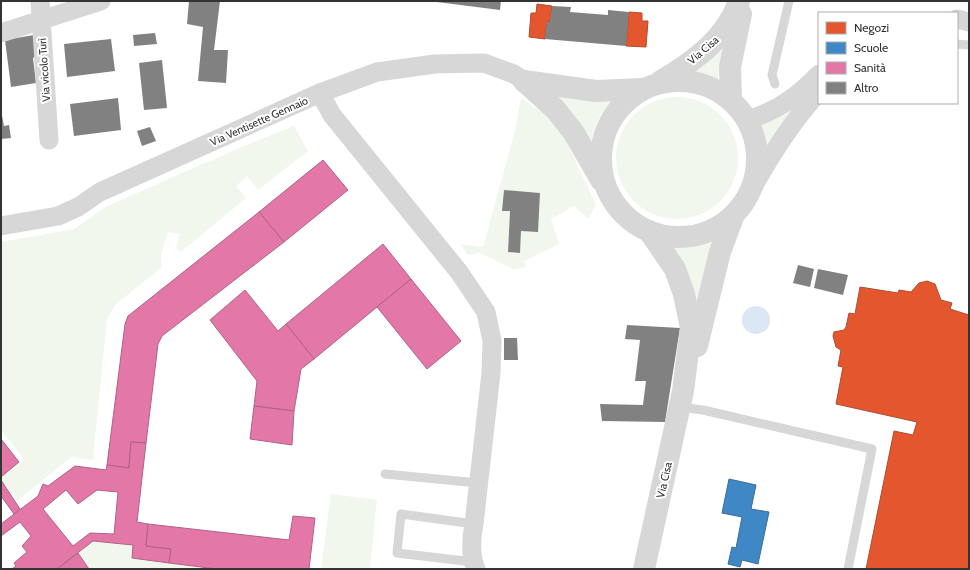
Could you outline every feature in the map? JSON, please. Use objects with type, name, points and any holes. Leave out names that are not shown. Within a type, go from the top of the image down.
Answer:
[{"type":"street","points":[[1,33],[40,10],[101,1]]},
{"type":"street","name":"Via Cisa","points":[[609,193],[602,170],[602,146],[609,123],[623,104],[647,87],[683,68],[725,31],[739,1]]},
{"type":"street","name":"Via Cisa","points":[[731,100],[730,67],[744,1]]},
{"type":"street","name":"Via vicolo Turì","points":[[40,10],[49,140]]},
{"type":"street","points":[[958,19],[969,22]]},
{"type":"street","name":"Via Ventisette Gennaio","points":[[1,226],[58,216],[78,207],[100,192],[320,93],[377,72],[435,64],[484,63],[514,74],[524,81],[556,110],[574,133],[609,193]]},
{"type":"street","points":[[753,187],[758,165],[756,142],[748,120],[777,108],[801,93],[818,75]]},
{"type":"street","name":"Via Ventisette Gennaio","points":[[524,81],[596,91],[647,87],[665,81],[689,80],[713,87],[731,100],[748,120]]},
{"type":"street","points":[[320,93],[332,115],[459,272],[486,312],[492,341],[491,373],[474,524],[471,537],[474,566]]},
{"type":"street","points":[[609,193],[619,209],[633,222],[649,232],[671,237],[693,236],[715,230],[733,217],[745,203],[773,152],[807,105],[818,93]]},
{"type":"street","name":"Via Cisa","points":[[644,569],[681,399],[702,326],[720,252],[733,217]]},
{"type":"street","name":"Via Cisa","points":[[649,232],[675,269],[684,294],[690,322],[691,328],[681,399]]},
{"type":"lane","points":[[775,84],[772,75],[789,1]]},
{"type":"lane","points":[[958,44],[969,45]]},
{"type":"lane","points":[[681,399],[703,410],[872,449],[848,569]]},
{"type":"lane","points":[[385,474],[478,483]]},
{"type":"lane","points":[[474,524],[401,514],[397,553],[474,566]]},
{"type":"shaded area","points":[[730,34],[720,64],[718,80],[692,71]]},
{"type":"shaded area","points":[[541,88],[612,101],[603,111],[597,122],[590,147]]},
{"type":"shaded area","points":[[677,97],[689,98],[700,102],[711,107],[720,115],[728,124],[733,135],[737,146],[737,170],[733,181],[728,192],[720,201],[711,209],[700,214],[689,218],[677,219],[665,218],[654,214],[643,209],[634,201],[626,192],[621,181],[617,170],[616,158],[617,146],[621,135],[626,124],[634,115],[643,107],[654,102],[665,98]]},
{"type":"shaded area","points":[[521,98],[547,116],[566,140],[596,205],[588,219],[574,206],[551,219],[559,244],[524,261],[526,267],[513,269],[480,253],[468,255],[460,244],[483,247],[515,131]],"holes":[[[504,190],[540,193],[538,232],[521,231],[520,253],[508,252],[510,211],[502,211]]]},
{"type":"shaded area","points":[[797,102],[766,151],[757,122]]},
{"type":"shaded area","points":[[294,126],[308,151],[258,190],[247,176],[236,186],[246,198],[181,252],[176,248],[180,234],[168,232],[161,255],[162,267],[115,305],[107,319],[93,460],[71,457],[17,501],[1,480],[1,477],[24,459],[1,430],[1,242],[74,229],[107,206],[244,146]]},
{"type":"shaded area","points":[[720,233],[698,325],[663,246],[689,245]]},
{"type":"shaded area","points":[[331,494],[377,500],[370,569],[321,568]]},
{"type":"shaded area","points":[[93,541],[133,545],[132,558],[217,569],[89,569],[78,553]]},
{"type":"water","points":[[756,306],[766,310],[770,320],[766,330],[756,334],[746,330],[742,320],[746,310]]},
{"type":"building: Negozi","points":[[537,4],[552,6],[550,22],[547,22],[545,39],[529,37],[531,13],[536,13]]},
{"type":"building: Negozi","points":[[629,12],[642,13],[642,21],[648,21],[646,47],[626,46]]},
{"type":"building: Negozi","points":[[927,281],[935,284],[941,300],[952,303],[950,309],[969,315],[969,569],[866,569],[894,431],[913,435],[917,422],[836,404],[843,367],[838,366],[841,350],[836,347],[833,336],[834,332],[844,330],[849,313],[855,314],[860,287],[898,293],[899,290],[911,292],[919,283]]},
{"type":"building: Scuole","points":[[729,479],[756,485],[751,509],[769,512],[758,564],[742,560],[740,567],[728,564],[732,547],[736,548],[742,517],[722,513]]},
{"type":"building: Sanità","points":[[323,160],[348,190],[284,242],[259,212]]},
{"type":"building: Sanità","points":[[259,212],[284,242],[162,336],[158,344],[146,443],[131,442],[129,468],[107,465],[125,324],[128,316]]},
{"type":"building: Sanità","points":[[383,244],[411,279],[314,359],[286,324]]},
{"type":"building: Sanità","points":[[411,279],[461,341],[427,369],[377,307]]},
{"type":"building: Sanità","points":[[245,290],[278,331],[286,324],[314,359],[301,369],[294,411],[254,406],[257,381],[210,320]]},
{"type":"building: Sanità","points":[[254,406],[294,411],[292,445],[250,439]]},
{"type":"building: Sanità","points":[[1,439],[19,462],[1,477]]},
{"type":"building: Sanità","points":[[131,442],[146,443],[137,522],[148,524],[146,546],[171,549],[169,563],[132,558],[133,545],[93,541],[57,569],[12,569],[16,566],[14,563],[27,552],[22,546],[31,536],[20,522],[1,536],[1,524],[38,496],[43,484],[48,486],[75,466],[106,470],[107,465],[129,468]],"holes":[[[66,490],[78,504],[97,490],[118,492],[114,534],[90,533],[73,546],[43,509]]]},
{"type":"building: Sanità","points":[[1,480],[20,509],[14,514],[1,496]]},
{"type":"building: Sanità","points":[[293,516],[315,518],[309,569],[217,569],[169,563],[171,549],[146,546],[148,524],[289,540]]},
{"type":"building: Sanità","points":[[78,553],[89,569],[57,569]]},
{"type":"building: Altro","points":[[189,1],[220,1],[214,50],[228,50],[226,83],[198,81],[203,27],[187,24]]},
{"type":"building: Altro","points":[[429,1],[501,1],[500,10]]},
{"type":"building: Altro","points":[[552,6],[571,7],[570,12],[608,15],[608,10],[629,12],[626,46],[545,39],[547,22],[550,22]]},
{"type":"building: Altro","points":[[155,33],[157,44],[134,46],[133,35]]},
{"type":"building: Altro","points":[[34,35],[38,55],[33,58],[36,83],[11,87],[5,40]]},
{"type":"building: Altro","points":[[111,39],[115,71],[67,77],[64,44]]},
{"type":"building: Altro","points":[[162,60],[167,108],[144,110],[139,63]]},
{"type":"building: Altro","points":[[118,98],[121,130],[74,136],[70,104]]},
{"type":"building: Altro","points":[[1,110],[4,126],[9,125],[11,138],[1,139]]},
{"type":"building: Altro","points":[[150,127],[156,141],[142,146],[137,131]]},
{"type":"building: Altro","points":[[504,190],[540,193],[538,232],[521,231],[520,253],[508,252],[510,211],[502,211]]},
{"type":"building: Altro","points":[[798,265],[814,269],[810,287],[793,283]]},
{"type":"building: Altro","points":[[818,269],[848,275],[843,295],[814,288]]},
{"type":"building: Altro","points":[[627,325],[680,328],[665,422],[602,421],[600,404],[643,405],[646,381],[635,381],[640,340],[625,339]]},
{"type":"building: Altro","points":[[504,338],[517,338],[518,360],[504,360]]}]
